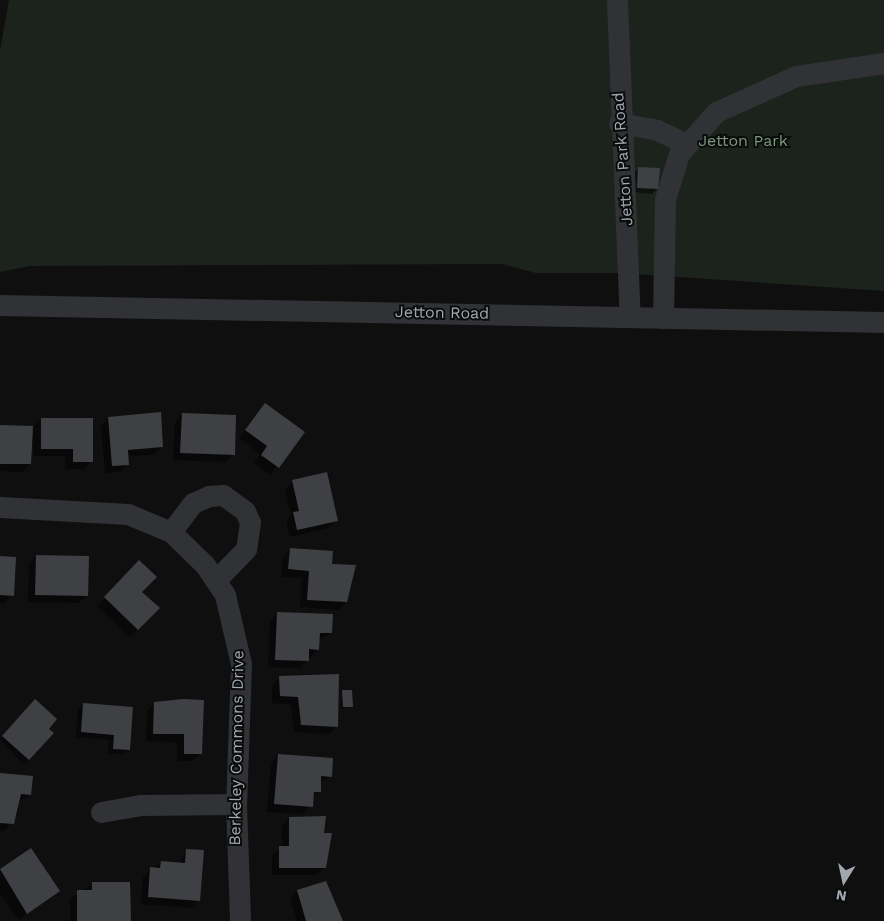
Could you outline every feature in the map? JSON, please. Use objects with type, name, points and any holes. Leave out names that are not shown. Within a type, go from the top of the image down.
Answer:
[{"type":"street","name":"Jetton Park Road","points":[[617,0],[619,123],[630,317]]},
{"type":"street","points":[[663,318],[664,199],[679,154],[687,144],[716,112],[796,76],[884,63]]},
{"type":"street","points":[[619,123],[657,130],[687,144]]},
{"type":"street","name":"Jetton Road","points":[[0,305],[884,322]]},
{"type":"street","points":[[171,532],[193,503],[209,496],[222,496],[245,512],[251,537],[246,549],[216,580]]},
{"type":"street","name":"Berkeley Commons Drive","points":[[0,508],[110,510],[171,532],[216,580],[235,622],[241,664],[236,804],[240,921]]},
{"type":"street","points":[[101,812],[141,805],[236,804]]},
{"type":"green space","name":"Jetton Park","points":[[9,0],[884,0],[884,291],[619,273],[536,273],[502,264],[30,266],[0,272],[0,51]]},
{"type":"building","points":[[638,167],[660,168],[658,189],[637,188]]},
{"type":"building","points":[[265,403],[305,432],[279,468],[261,455],[267,446],[245,430]]},
{"type":"building","points":[[161,412],[163,447],[128,450],[129,465],[112,466],[108,417]]},
{"type":"building","points":[[182,413],[236,415],[235,455],[180,453]]},
{"type":"building","points":[[41,418],[93,418],[93,462],[73,462],[73,449],[41,449]]},
{"type":"building","points":[[0,425],[33,426],[31,464],[0,464]]},
{"type":"building","points":[[327,472],[338,521],[297,530],[293,512],[299,511],[292,480]]},
{"type":"building","points":[[290,548],[333,551],[332,564],[356,565],[347,602],[307,600],[309,571],[288,569]]},
{"type":"building","points":[[36,555],[89,556],[88,596],[35,595]]},
{"type":"building","points":[[0,556],[16,557],[14,596],[0,595]]},
{"type":"building","points":[[139,560],[157,577],[142,592],[160,608],[138,630],[104,597]]},
{"type":"building","points":[[277,612],[333,614],[332,633],[320,633],[319,650],[309,649],[309,661],[275,660]]},
{"type":"building","points":[[339,674],[338,727],[301,725],[298,697],[280,696],[279,676]]},
{"type":"building","points":[[342,690],[352,690],[353,707],[343,707]]},
{"type":"building","points":[[35,699],[57,719],[49,729],[54,733],[29,760],[2,736]]},
{"type":"building","points":[[183,699],[204,700],[202,754],[184,754],[184,734],[153,734],[154,702]]},
{"type":"building","points":[[83,703],[133,707],[130,750],[113,749],[114,735],[81,732]]},
{"type":"building","points":[[278,754],[333,758],[332,777],[321,776],[321,792],[314,792],[313,807],[274,804]]},
{"type":"building","points":[[0,773],[33,776],[31,795],[21,794],[14,824],[0,823]]},
{"type":"building","points":[[326,816],[324,833],[332,833],[326,868],[279,868],[279,846],[289,846],[289,817]]},
{"type":"building","points":[[31,848],[60,891],[27,914],[0,869]]},
{"type":"building","points":[[186,849],[204,850],[200,901],[148,897],[150,867],[160,868],[161,861],[185,863]]},
{"type":"building","points":[[326,881],[343,921],[306,921],[297,890]]},
{"type":"building","points":[[92,882],[130,882],[131,921],[77,921],[77,890],[92,890]]}]
